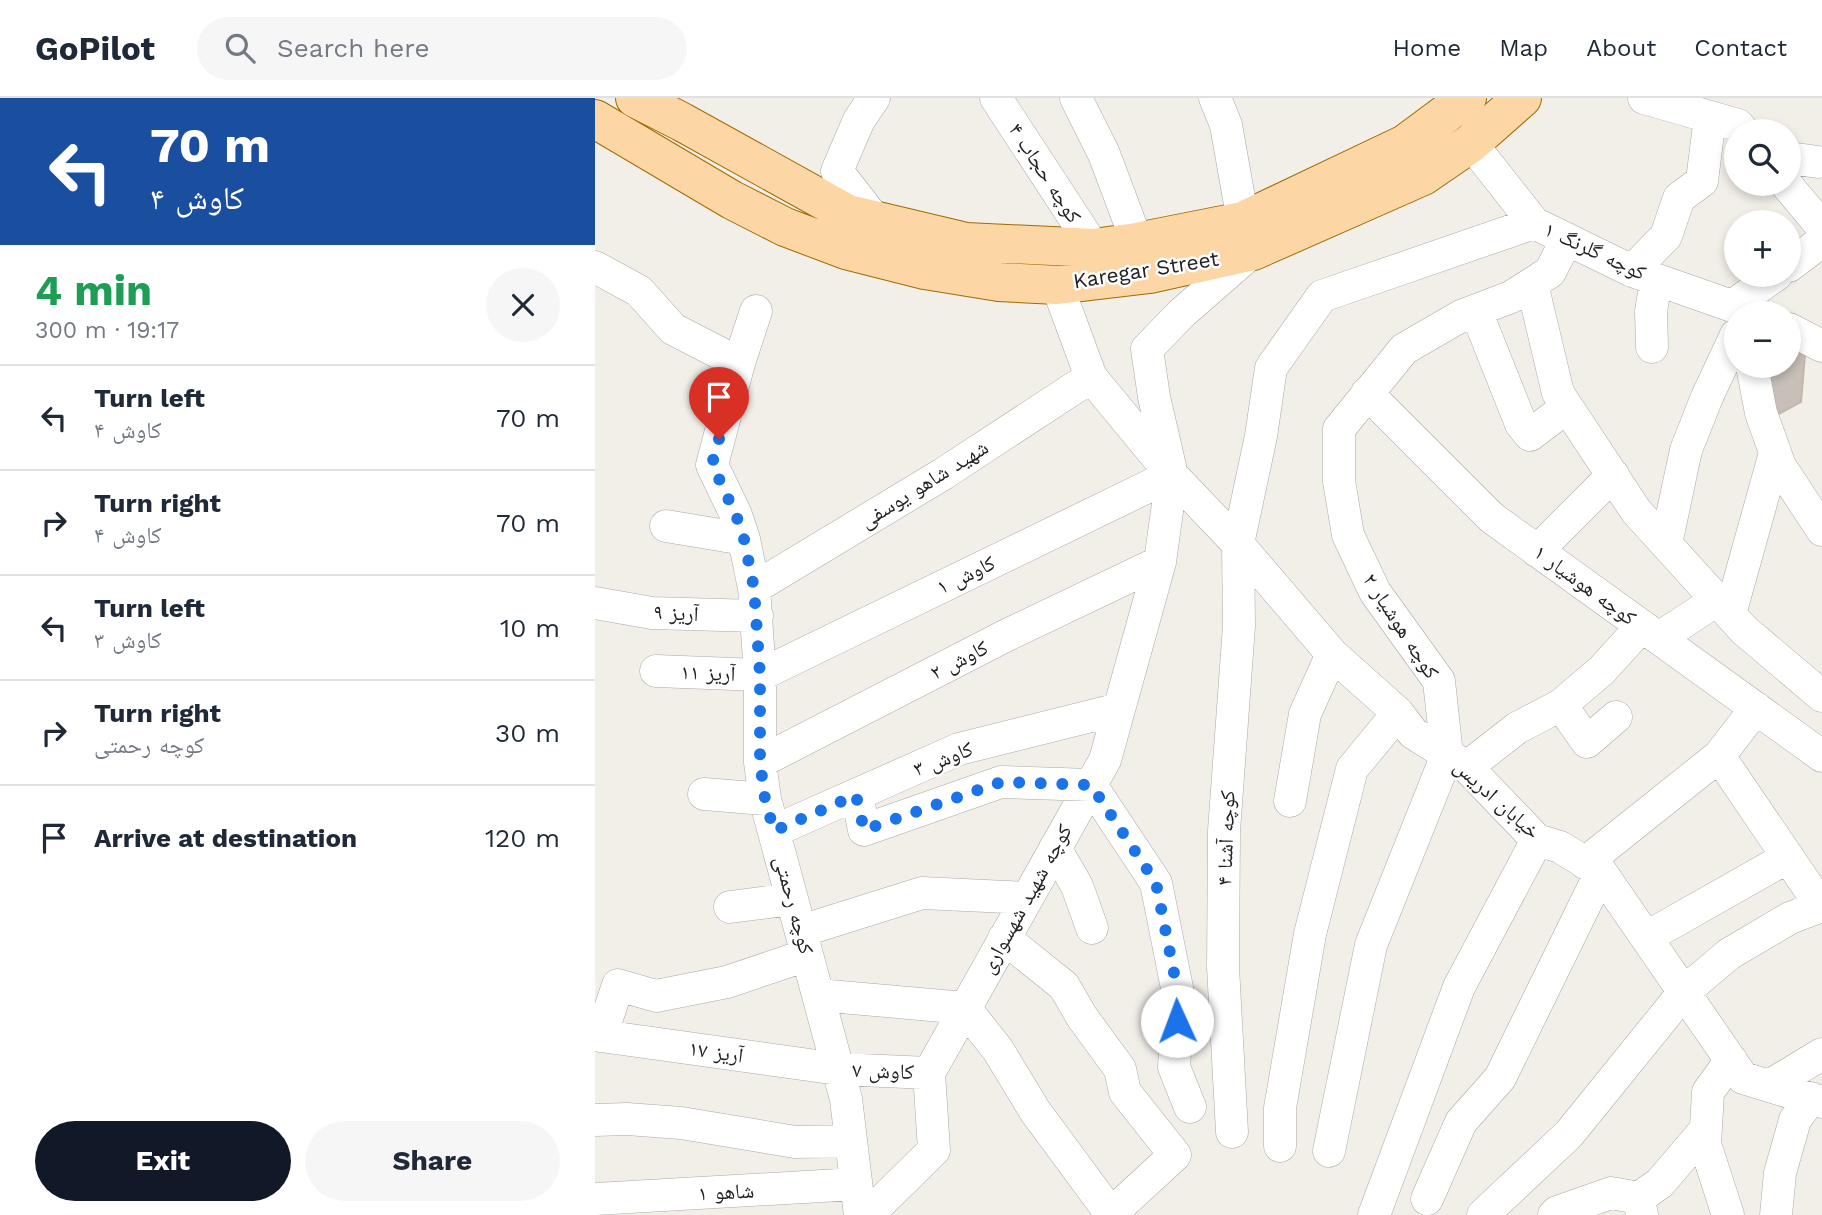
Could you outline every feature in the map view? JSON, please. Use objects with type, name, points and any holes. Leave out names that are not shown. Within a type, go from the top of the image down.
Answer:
[{"type":"main road","name":"Karegar Street","points":[[635,98],[848,214],[966,242],[1094,248],[1137,242],[1248,236],[1405,144],[1467,98]]},
{"type":"main road","name":"Karegar Street","points":[[595,120],[732,200],[785,227],[846,250],[950,274],[999,282],[1057,285],[1150,274],[1248,236],[1423,176],[1471,143],[1522,98]]},
{"type":"street","points":[[874,98],[859,120],[837,171],[876,221]]},
{"type":"street","name":"کوچه حجاب ۴","points":[[996,98],[1094,248]]},
{"type":"street","points":[[1076,98],[1104,154],[1137,242]]},
{"type":"street","points":[[1172,475],[1154,397],[1147,349],[1182,313],[1248,236],[1226,125],[1215,98]]},
{"type":"street","points":[[1644,98],[1724,121]]},
{"type":"street","points":[[1652,347],[1651,312],[1644,276],[1666,236],[1679,198],[1702,181],[1710,117]]},
{"type":"street","name":"کوچه گلرنگ ۱","points":[[1471,143],[1534,223],[1644,276],[1724,308]]},
{"type":"street","points":[[1796,196],[1822,227]]},
{"type":"street","name":"کوچه آشنا ۴","points":[[1232,1132],[1223,967],[1224,831],[1239,626],[1238,544],[1261,436],[1271,368],[1322,296],[1534,223]]},
{"type":"street","name":"کوچه هوشیار ۲","points":[[1457,761],[1439,681],[1375,592],[1348,535],[1339,481],[1339,429],[1404,349],[1461,316],[1511,298],[1550,272],[1567,239]]},
{"type":"street","points":[[1801,257],[1822,241]]},
{"type":"street","points":[[595,267],[639,291],[673,329],[739,362]]},
{"type":"street","points":[[1532,284],[1558,393],[1636,511],[1744,630],[1822,696]]},
{"type":"street","name":"خیابان ادریس","points":[[1057,285],[1091,377],[1172,475],[1238,544],[1332,654],[1398,713],[1413,733],[1457,761],[1537,839],[1560,847],[1593,868],[1647,937],[1743,1078],[1816,1100]]},
{"type":"street","points":[[1755,301],[1766,287]]},
{"type":"street","points":[[1476,310],[1521,424],[1530,435],[1567,407]]},
{"type":"street","name":"کوچه رحمتی","points":[[757,311],[739,362],[712,464],[744,539],[755,602],[760,675],[760,762],[765,799],[846,1099],[858,1200]]},
{"type":"street","points":[[1801,335],[1822,345]]},
{"type":"street","points":[[1666,544],[1686,450],[1724,358]]},
{"type":"street","name":"شهید شاهو یوسفی","points":[[755,602],[1091,377]]},
{"type":"street","points":[[1754,378],[1761,414],[1780,466],[1822,530]]},
{"type":"street","name":"کوچه هوشیار ۱","points":[[1367,393],[1492,518],[1822,756]]},
{"type":"street","points":[[1723,607],[1775,453]]},
{"type":"street","name":"کوچه شهید شهسواری","points":[[929,1073],[1105,760],[1160,562],[1172,475]]},
{"type":"street","name":"کاوش ۱","points":[[760,675],[1172,475]]},
{"type":"street","points":[[1537,551],[1613,475]]},
{"type":"street","points":[[666,526],[744,539]]},
{"type":"street","name":"کاوش ۲","points":[[760,762],[1007,635],[1160,562]]},
{"type":"street","name":"آریز ۹","points":[[595,603],[652,612],[755,602]]},
{"type":"street","points":[[1329,1151],[1371,945],[1457,761],[1561,705],[1650,632],[1723,607]]},
{"type":"street","points":[[1290,801],[1305,714],[1332,654]]},
{"type":"street","name":"آریز ۱۱","points":[[656,671],[760,675]]},
{"type":"street","points":[[1561,705],[1587,742],[1616,717]]},
{"type":"street","points":[[1427,1199],[1461,1122],[1500,1078],[1593,868],[1719,756],[1756,708]]},
{"type":"street","name":"کاوش ۳","points":[[774,831],[959,749],[1119,709]]},
{"type":"street","points":[[1794,735],[1822,712]]},
{"type":"street","points":[[1280,1146],[1280,1108],[1310,934],[1352,769],[1398,713]]},
{"type":"street","points":[[1483,1215],[1569,1135],[1684,992],[1729,954],[1790,918],[1821,906],[1719,756]]},
{"type":"street","points":[[856,795],[864,830],[1001,782],[1091,785],[1156,883],[1179,998],[1174,1067],[1190,1107]]},
{"type":"street","points":[[703,794],[765,799]]},
{"type":"street","points":[[1374,1215],[1459,988],[1537,839]]},
{"type":"street","points":[[1055,848],[1077,886],[1092,928]]},
{"type":"street","points":[[1647,937],[1788,857]]},
{"type":"street","points":[[598,1035],[618,985],[656,996],[727,982],[804,943],[922,893],[1027,898]]},
{"type":"street","points":[[730,907],[792,899]]},
{"type":"street","points":[[818,995],[965,1008],[998,1050],[1035,1111],[1111,1214],[1175,1155],[1125,1092],[1120,1069],[1082,1017],[1064,986],[1005,938]]},
{"type":"street","name":"آریز ۱۷","points":[[598,1035],[838,1069]]},
{"type":"street","points":[[1769,1086],[1822,1054]]},
{"type":"street","points":[[1728,1215],[1705,1144],[1708,1092],[1731,1060]]},
{"type":"street","name":"کاوش ۷","points":[[838,1069],[929,1073]]},
{"type":"street","points":[[868,1215],[934,1150],[929,1073]]},
{"type":"street","points":[[1776,1215],[1780,1173],[1795,1120],[1816,1100]]},
{"type":"street","points":[[595,1120],[627,1119],[681,1123],[795,1142],[851,1140]]},
{"type":"street","points":[[1554,1215],[1611,1193],[1640,1207],[1706,1129]]},
{"type":"street","name":"شاهو ۱","points":[[595,1199],[858,1200]]},
{"type":"building","points":[[1801,354],[1805,355],[1801,402],[1775,416],[1764,378],[1801,378]]},
{"type":"route","points":[[719,439],[712,464],[736,515],[754,588],[760,675],[760,762],[765,799],[774,831],[856,795],[864,830],[1001,782],[1091,785],[1156,883],[1179,998],[1177,1021]]}]
